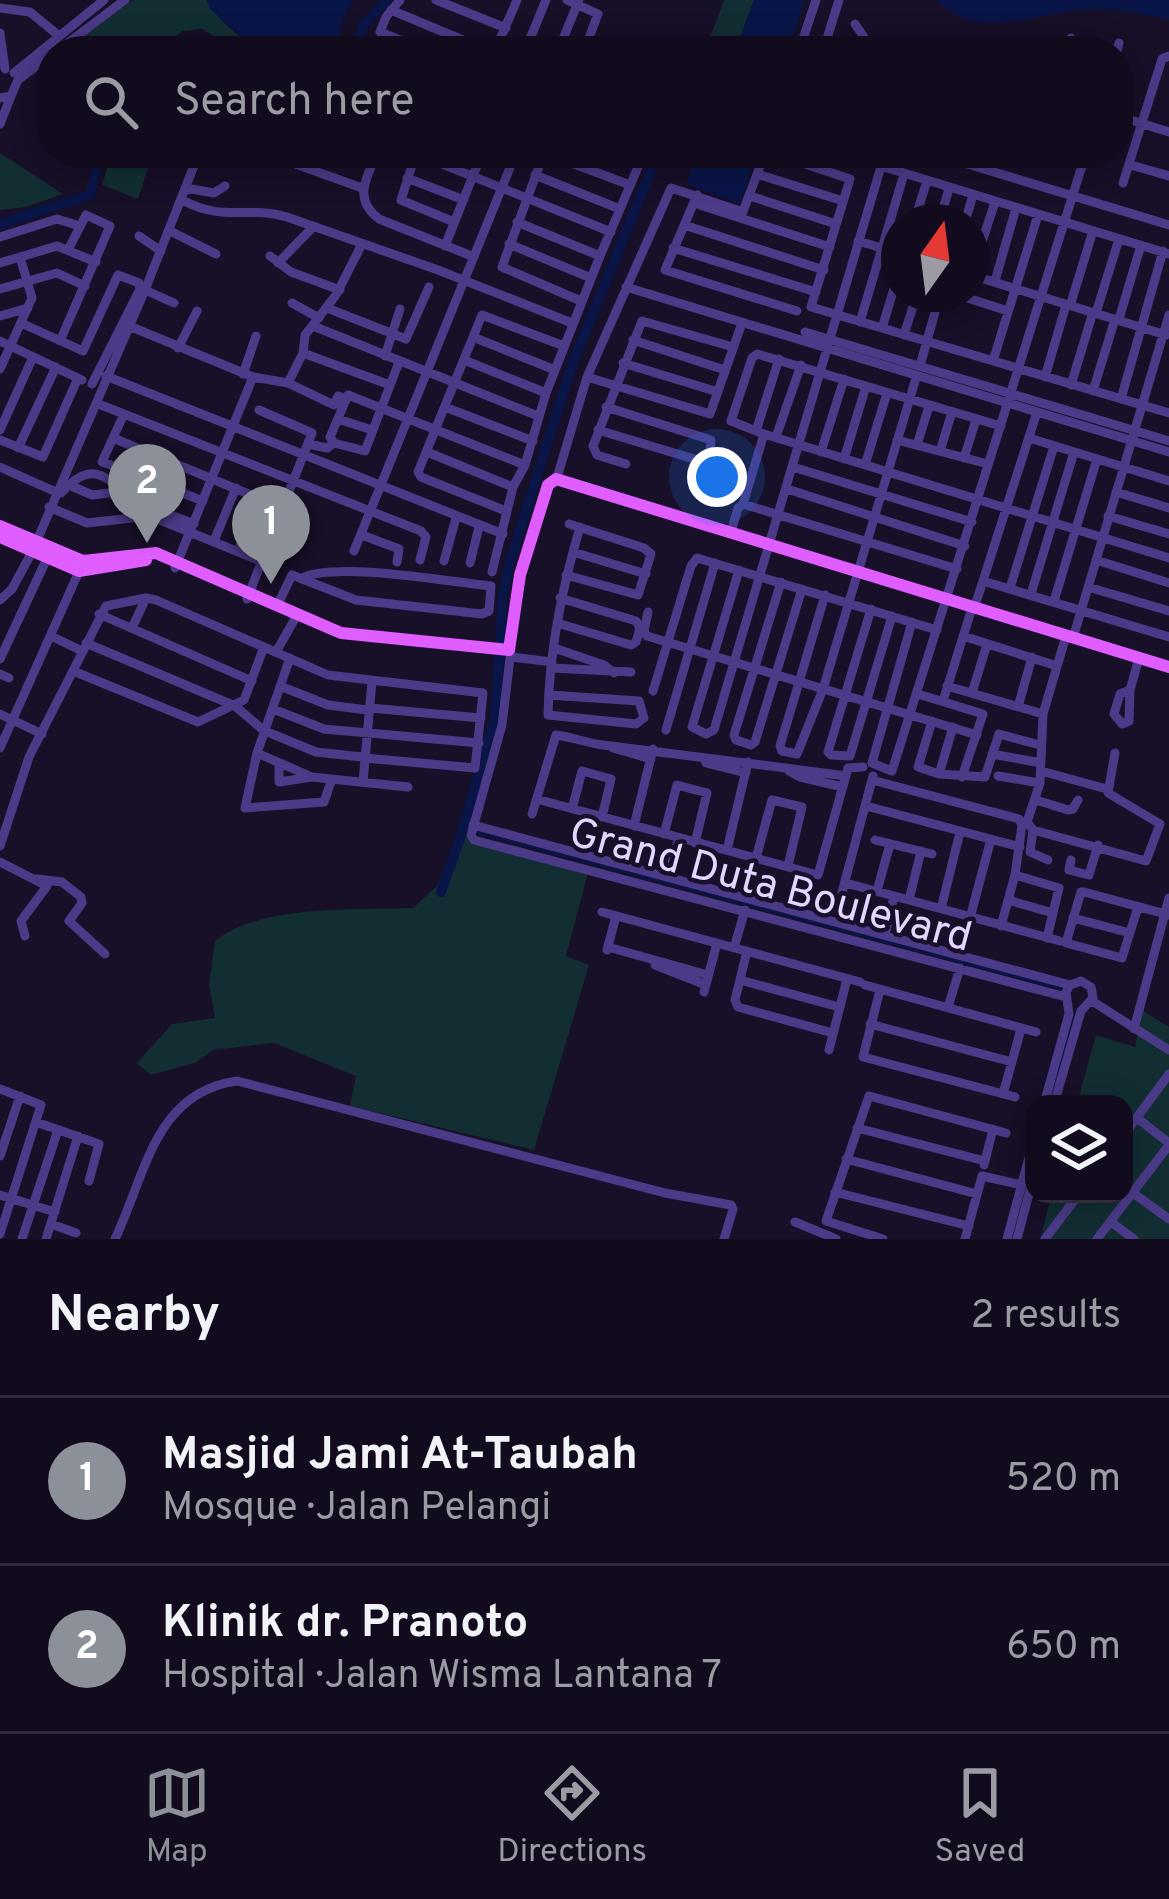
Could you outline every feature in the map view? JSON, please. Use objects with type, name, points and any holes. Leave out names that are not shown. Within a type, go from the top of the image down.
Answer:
[{"type":"main road","points":[[556,483],[770,546]]},
{"type":"main road","points":[[556,483],[1169,667]]},
{"type":"main road","points":[[0,526],[34,547],[81,566],[147,552],[288,616],[346,634],[510,653],[526,575],[556,483]]},
{"type":"main road","points":[[0,537],[34,547]]},
{"type":"street","points":[[55,36],[104,0]]},
{"type":"street","points":[[77,36],[125,0]]},
{"type":"street","points":[[390,36],[380,32],[400,0]]},
{"type":"street","points":[[436,0],[506,28]]},
{"type":"street","points":[[501,36],[516,3],[503,0]]},
{"type":"street","points":[[531,36],[546,0]]},
{"type":"street","points":[[804,36],[816,0]]},
{"type":"street","points":[[828,36],[839,0]]},
{"type":"street","points":[[563,36],[574,1],[598,14],[590,36]]},
{"type":"street","points":[[0,8],[32,6],[58,34]]},
{"type":"street","points":[[391,10],[455,36]]},
{"type":"street","points":[[855,24],[860,36]]},
{"type":"street","points":[[0,33],[9,73],[0,124]]},
{"type":"street","points":[[9,73],[36,52]]},
{"type":"street","points":[[1133,158],[1163,56],[1169,56]]},
{"type":"street","points":[[1154,90],[1169,94]]},
{"type":"street","points":[[1133,121],[1169,132]]},
{"type":"street","points":[[1133,165],[1169,176]]},
{"type":"street","points":[[0,599],[12,590],[52,508],[95,403],[97,386],[170,231],[193,168]]},
{"type":"street","points":[[309,168],[362,188]]},
{"type":"street","points":[[370,168],[362,188],[364,206],[379,219],[474,257]]},
{"type":"street","points":[[411,168],[402,201],[454,222]]},
{"type":"street","points":[[455,168],[611,232]]},
{"type":"street","points":[[445,246],[475,168]]},
{"type":"street","points":[[354,550],[511,168]]},
{"type":"street","points":[[538,168],[502,262],[505,269],[581,301]]},
{"type":"street","points":[[584,168],[630,185]]},
{"type":"street","points":[[492,572],[513,487],[525,465],[554,370],[637,168]]},
{"type":"street","points":[[742,215],[760,168]]},
{"type":"street","points":[[823,168],[850,178],[812,307],[1168,410]]},
{"type":"street","points":[[739,570],[691,728],[694,731],[710,734],[714,730],[879,168]]},
{"type":"street","points":[[886,168],[1166,253],[1119,398]]},
{"type":"street","points":[[986,168],[1169,225]]},
{"type":"street","points":[[943,701],[963,636],[957,569],[961,545],[1021,370],[1082,168]]},
{"type":"street","points":[[1123,183],[1129,168]]},
{"type":"street","points":[[757,174],[843,201]]},
{"type":"street","points":[[895,204],[904,174]]},
{"type":"street","points":[[535,175],[620,209]]},
{"type":"street","points":[[407,178],[464,200]]},
{"type":"street","points":[[920,204],[927,182]]},
{"type":"street","points":[[186,188],[214,193],[225,186]]},
{"type":"street","points":[[556,483],[587,377],[671,188],[830,247]]},
{"type":"street","points":[[945,204],[950,189]]},
{"type":"street","points":[[970,204],[973,195]]},
{"type":"street","points":[[750,196],[836,224]]},
{"type":"street","points":[[695,199],[665,270],[797,311]]},
{"type":"street","points":[[182,200],[208,213],[268,212],[465,280],[572,323]]},
{"type":"street","points":[[989,220],[995,202]]},
{"type":"street","points":[[994,281],[1016,208]]},
{"type":"street","points":[[60,341],[110,226],[86,215],[69,248]]},
{"type":"street","points":[[993,362],[1038,215]]},
{"type":"street","points":[[0,238],[59,219],[80,226]]},
{"type":"street","points":[[288,383],[303,353],[304,338],[340,290],[379,219]]},
{"type":"street","points":[[518,222],[601,256]]},
{"type":"street","points":[[684,225],[824,270]]},
{"type":"street","points":[[313,227],[274,260],[291,272],[340,290]]},
{"type":"street","points":[[170,231],[216,254]]},
{"type":"street","points":[[1045,377],[1094,231]]},
{"type":"street","points":[[140,236],[161,250]]},
{"type":"street","points":[[1070,384],[1119,239]]},
{"type":"street","points":[[858,241],[881,248]]},
{"type":"street","points":[[509,244],[591,278]]},
{"type":"street","points":[[1093,391],[1141,245]]},
{"type":"street","points":[[0,263],[57,246],[96,262]]},
{"type":"street","points":[[674,248],[816,292]]},
{"type":"street","points":[[860,322],[881,251]]},
{"type":"street","points":[[0,369],[5,343],[21,323],[33,293],[20,256]]},
{"type":"street","points":[[0,290],[57,273],[85,286]]},
{"type":"street","points":[[21,323],[83,351],[118,275],[174,303]]},
{"type":"street","points":[[989,280],[1166,335]]},
{"type":"street","points":[[97,386],[129,326],[142,286]]},
{"type":"street","points":[[327,308],[409,338],[429,287]]},
{"type":"street","points":[[626,287],[1134,436],[1169,452]]},
{"type":"street","points":[[292,303],[316,322],[385,356],[538,416]]},
{"type":"street","points":[[989,305],[1008,311]]},
{"type":"street","points":[[0,316],[28,308]]},
{"type":"street","points":[[385,356],[400,309]]},
{"type":"street","points":[[178,348],[197,311]]},
{"type":"street","points":[[882,328],[887,312]]},
{"type":"street","points":[[904,335],[911,312]]},
{"type":"street","points":[[825,595],[782,751],[800,752],[823,689],[935,312]]},
{"type":"street","points":[[506,511],[420,476],[427,452],[486,315],[564,346]]},
{"type":"street","points":[[1048,860],[1030,852],[1033,830],[1027,818],[1040,783],[1043,714],[1057,666],[1082,610],[1169,315]]},
{"type":"street","points":[[626,464],[594,453],[614,385],[643,320],[734,347]]},
{"type":"street","points":[[587,377],[709,415],[742,323]]},
{"type":"street","points":[[129,326],[248,375],[288,383],[334,405],[338,396],[345,400]]},
{"type":"street","points":[[806,332],[828,344]]},
{"type":"street","points":[[176,565],[234,429],[256,336]]},
{"type":"street","points":[[473,338],[554,370]]},
{"type":"street","points":[[633,340],[725,370]]},
{"type":"street","points":[[5,343],[97,386]]},
{"type":"street","points":[[303,353],[390,386]]},
{"type":"street","points":[[1001,426],[756,354],[731,421],[1169,558]]},
{"type":"street","points":[[0,430],[33,357]]},
{"type":"street","points":[[731,532],[743,504],[779,359]]},
{"type":"street","points":[[464,360],[546,393]]},
{"type":"street","points":[[399,362],[390,386],[380,410],[363,452],[334,443],[330,437],[348,395],[380,410],[525,465]]},
{"type":"street","points":[[623,362],[718,392]]},
{"type":"street","points":[[776,437],[800,365]]},
{"type":"street","points":[[18,448],[56,367]]},
{"type":"street","points":[[106,376],[502,534]]},
{"type":"street","points":[[0,440],[43,457],[78,378]]},
{"type":"street","points":[[820,452],[844,379]]},
{"type":"street","points":[[844,459],[866,386]]},
{"type":"street","points":[[631,415],[638,393]]},
{"type":"street","points":[[865,465],[887,393]]},
{"type":"street","points":[[1010,399],[1036,412],[1169,441]]},
{"type":"street","points":[[95,403],[426,533],[420,560]]},
{"type":"street","points":[[917,445],[929,406]]},
{"type":"street","points":[[445,407],[533,441]]},
{"type":"street","points":[[598,430],[709,460],[711,440],[606,407]]},
{"type":"street","points":[[248,597],[311,430],[259,410]]},
{"type":"street","points":[[940,451],[952,412]]},
{"type":"street","points":[[912,622],[872,763],[894,770],[938,630],[983,580],[1036,412]]},
{"type":"street","points":[[100,467],[124,414]]},
{"type":"street","points":[[338,419],[372,430]]},
{"type":"street","points":[[964,458],[976,420]]},
{"type":"street","points":[[113,438],[259,501],[238,551]]},
{"type":"street","points":[[1029,438],[1169,481]]},
{"type":"street","points":[[897,440],[988,464]]},
{"type":"street","points":[[308,444],[327,448],[334,443]]},
{"type":"street","points":[[1008,587],[1051,445]]},
{"type":"street","points":[[427,452],[513,487]]},
{"type":"street","points":[[1031,594],[1074,452]]},
{"type":"street","points":[[1056,602],[1099,459]]},
{"type":"street","points":[[0,467],[56,492]]},
{"type":"street","points":[[52,508],[83,473],[100,467],[203,501]]},
{"type":"street","points":[[100,467],[152,512],[263,562]]},
{"type":"street","points":[[794,467],[972,522]]},
{"type":"street","points":[[69,485],[92,495],[123,491]]},
{"type":"street","points":[[214,541],[236,488]]},
{"type":"street","points":[[787,489],[961,545]]},
{"type":"street","points":[[1116,492],[1169,508]]},
{"type":"street","points":[[743,504],[957,569]]},
{"type":"street","points":[[52,508],[89,524],[152,512]]},
{"type":"street","points":[[1108,516],[1169,534]]},
{"type":"street","points":[[444,561],[456,518]]},
{"type":"street","points":[[549,695],[639,701],[643,720],[636,724],[550,717],[549,695],[560,598],[575,525],[651,554],[637,596],[566,575]]},
{"type":"street","points":[[470,563],[479,527]]},
{"type":"street","points":[[362,535],[399,548],[397,562]]},
{"type":"street","points":[[573,552],[646,574]]},
{"type":"street","points":[[0,659],[49,554]]},
{"type":"street","points":[[653,691],[693,560],[938,630]]},
{"type":"street","points":[[1096,560],[1169,583]]},
{"type":"street","points":[[666,730],[715,563]]},
{"type":"street","points":[[0,745],[81,566]]},
{"type":"street","points":[[347,598],[349,572]]},
{"type":"street","points":[[349,572],[491,586],[489,611],[347,598],[297,576],[349,572]]},
{"type":"street","points":[[277,652],[297,576]]},
{"type":"street","points":[[983,580],[1169,637]]},
{"type":"street","points":[[781,583],[734,737],[751,745],[802,589]]},
{"type":"street","points":[[1089,585],[1169,609]]},
{"type":"street","points":[[0,846],[20,780],[73,671],[84,647],[99,614],[104,607],[146,598],[323,674],[481,691],[476,767],[316,752],[263,730],[236,706],[84,647],[51,636]]},
{"type":"street","points":[[132,628],[146,598]]},
{"type":"street","points":[[557,623],[631,645],[638,635],[638,622],[560,598]]},
{"type":"street","points":[[0,599],[23,608]]},
{"type":"street","points":[[871,609],[828,752],[831,755],[849,758],[892,616]]},
{"type":"street","points":[[649,612],[645,635],[977,735]]},
{"type":"street","points":[[99,614],[252,681]]},
{"type":"street","points":[[963,636],[1057,666]]},
{"type":"street","points":[[972,693],[987,644]]},
{"type":"street","points":[[73,671],[194,722],[236,706],[247,696],[264,647]]},
{"type":"street","points":[[554,648],[614,673]]},
{"type":"street","points":[[510,653],[552,665],[631,672]]},
{"type":"street","name":"Grand Duta Boulevard","points":[[510,653],[505,715],[472,830],[742,910],[885,935],[1076,999]]},
{"type":"street","points":[[1018,707],[1032,657]]},
{"type":"street","points":[[290,658],[263,730],[247,809],[326,801],[332,779]]},
{"type":"street","points":[[1130,689],[1139,658]]},
{"type":"street","points":[[361,782],[371,681]]},
{"type":"street","points":[[280,686],[328,705],[481,718]]},
{"type":"street","points":[[947,686],[1043,714]]},
{"type":"street","points":[[918,694],[983,714],[962,777]]},
{"type":"street","points":[[273,709],[324,729],[479,743]]},
{"type":"street","points":[[0,714],[42,734]]},
{"type":"street","points":[[932,721],[918,767],[939,774],[985,777],[999,734],[1040,745]]},
{"type":"street","points":[[939,774],[952,727]]},
{"type":"street","points":[[532,814],[556,735],[652,754],[844,781]]},
{"type":"street","points":[[257,753],[312,777]]},
{"type":"street","points":[[1115,753],[1109,795],[1160,822],[1139,877]]},
{"type":"street","points":[[634,826],[652,754]]},
{"type":"street","points":[[992,754],[1107,789]]},
{"type":"street","points":[[279,763],[278,782],[312,777],[408,787]]},
{"type":"street","points":[[812,886],[850,765],[941,798],[1019,819],[1015,875],[1000,926]]},
{"type":"street","points":[[568,767],[625,782]]},
{"type":"street","points":[[727,850],[747,768]]},
{"type":"street","points":[[572,809],[582,771]]},
{"type":"street","points":[[841,896],[866,806],[870,772]]},
{"type":"street","points":[[998,776],[1040,783]]},
{"type":"street","points":[[602,818],[611,779]]},
{"type":"street","points":[[662,781],[712,795],[695,843]]},
{"type":"street","points":[[664,834],[676,784]]},
{"type":"street","points":[[759,797],[818,811]]},
{"type":"street","points":[[930,824],[941,798]]},
{"type":"street","points":[[540,800],[818,874]]},
{"type":"street","points":[[756,858],[772,800]]},
{"type":"street","points":[[1036,800],[1068,810],[1078,800]]},
{"type":"street","points":[[866,806],[1019,847]]},
{"type":"street","points":[[788,866],[802,807]]},
{"type":"street","points":[[0,809],[12,815]]},
{"type":"street","points":[[1033,830],[1145,862]]},
{"type":"street","points":[[940,909],[960,832]]},
{"type":"street","points":[[666,875],[679,838]]},
{"type":"street","points":[[970,918],[991,839]]},
{"type":"street","points":[[874,840],[927,852],[909,900]]},
{"type":"street","points":[[1156,840],[1169,845]]},
{"type":"street","points":[[877,891],[890,844]]},
{"type":"street","points":[[1071,860],[1070,870],[1089,875],[1098,845]]},
{"type":"street","points":[[0,862],[47,888],[22,920],[25,936]]},
{"type":"street","name":"Grand Duta Boulevard","points":[[606,866],[666,875],[960,968],[1076,999]]},
{"type":"street","points":[[1015,875],[1058,887],[1046,938]]},
{"type":"street","points":[[37,879],[62,882],[81,897],[69,921],[105,954]]},
{"type":"street","points":[[845,883],[1060,941]]},
{"type":"street","points":[[1138,907],[1121,959],[1066,943],[1083,892],[1138,907],[1167,915]]},
{"type":"street","points":[[885,935],[895,896]]},
{"type":"street","points":[[1134,1029],[1169,898]]},
{"type":"street","points":[[1008,900],[1053,913]]},
{"type":"street","points":[[616,916],[608,948],[652,960],[664,971],[706,984],[742,910]]},
{"type":"street","points":[[602,912],[1036,1032]]},
{"type":"street","points":[[1073,918],[1130,933]]},
{"type":"street","points":[[747,951],[735,1000],[738,1007],[833,1033]]},
{"type":"street","points":[[948,1007],[960,968]]},
{"type":"street","points":[[829,1050],[847,979]]},
{"type":"street","points":[[740,980],[839,1007]]},
{"type":"street","points":[[880,990],[863,1057],[1015,1097]]},
{"type":"street","points":[[1076,999],[1169,1050]]},
{"type":"street","points":[[1047,1095],[1076,999]]},
{"type":"street","points":[[1056,1095],[1076,999]]},
{"type":"street","points":[[1121,1020],[1140,1003]]},
{"type":"street","points":[[870,1024],[1012,1062]]},
{"type":"street","points":[[1003,1094],[1021,1029]]},
{"type":"street","points":[[1133,1123],[1169,1074]]},
{"type":"street","points":[[115,1239],[166,1120],[179,1107],[232,1081],[665,1193],[730,1205],[733,1209],[724,1239]]},
{"type":"street","points":[[0,1089],[41,1104],[6,1197],[0,1234]]},
{"type":"street","points":[[0,1156],[20,1096]]},
{"type":"street","points":[[820,1234],[866,1099],[873,1096],[1006,1133]]},
{"type":"street","points":[[1137,1118],[1169,1144],[1133,1192],[1169,1219]]},
{"type":"street","points":[[36,1122],[100,1146],[89,1180]]},
{"type":"street","points":[[857,1128],[985,1161]]},
{"type":"street","points":[[22,1239],[58,1130]]},
{"type":"street","points":[[965,1239],[994,1130]]},
{"type":"street","points":[[46,1239],[78,1136]]},
{"type":"street","points":[[846,1159],[977,1194]]},
{"type":"street","points":[[1156,1163],[1169,1173]]},
{"type":"street","points":[[1007,1239],[1025,1173]]},
{"type":"street","points":[[982,1176],[1022,1185]]},
{"type":"street","points":[[835,1192],[969,1226]]},
{"type":"street","points":[[6,1197],[55,1212]]},
{"type":"street","points":[[1017,1239],[1027,1203]]},
{"type":"street","points":[[1045,1239],[1072,1203]]},
{"type":"street","points":[[1097,1239],[1125,1203]]},
{"type":"street","points":[[826,1221],[874,1238]]},
{"type":"street","points":[[795,1222],[836,1239]]},
{"type":"street","points":[[1111,1222],[1134,1239]]},
{"type":"street","points":[[51,1224],[76,1233]]},
{"type":"green space","points":[[133,0],[207,0],[240,36],[214,36],[203,29],[176,36],[84,36]]},
{"type":"green space","points":[[724,0],[754,0],[741,36],[711,36]]},
{"type":"green space","points":[[0,153],[63,194],[0,210]]},
{"type":"green space","points":[[107,168],[148,168],[138,199],[102,185]]},
{"type":"green space","points":[[458,835],[589,869],[566,956],[589,965],[534,1150],[350,1106],[356,1076],[274,1043],[213,1050],[195,1063],[151,1075],[137,1063],[172,1024],[215,1018],[209,984],[215,941],[234,929],[283,915],[413,908],[437,886]]},
{"type":"green space","points":[[1143,1011],[1169,1027],[1169,1239],[1040,1239],[1050,1203],[1133,1203],[1133,1095],[1079,1095],[1096,1035],[1135,1047]]},
{"type":"shaded area","points":[[207,0],[353,0],[339,36],[240,36],[210,9]]},
{"type":"shaded area","points":[[754,0],[805,0],[794,36],[741,36]]},
{"type":"shaded area","points":[[936,0],[1169,0],[1169,20],[1094,10],[988,23],[952,13]]},
{"type":"shaded area","points":[[692,168],[751,168],[740,204],[686,184]]},
{"type":"waterway","points":[[360,36],[364,24],[387,0]]},
{"type":"waterway","points":[[0,224],[90,195],[97,168]]},
{"type":"waterway","points":[[441,892],[495,718],[503,594],[510,562],[571,368],[652,168]]},
{"type":"waterway","points":[[476,832],[1060,988]]},
{"type":"waterway","points":[[1052,1095],[1076,1013]]},
{"type":"place","name":"Klinik dr. Pranoto","points":[[147,543]]},
{"type":"place","name":"Masjid Jami At-Taubah","points":[[271,584]]}]
